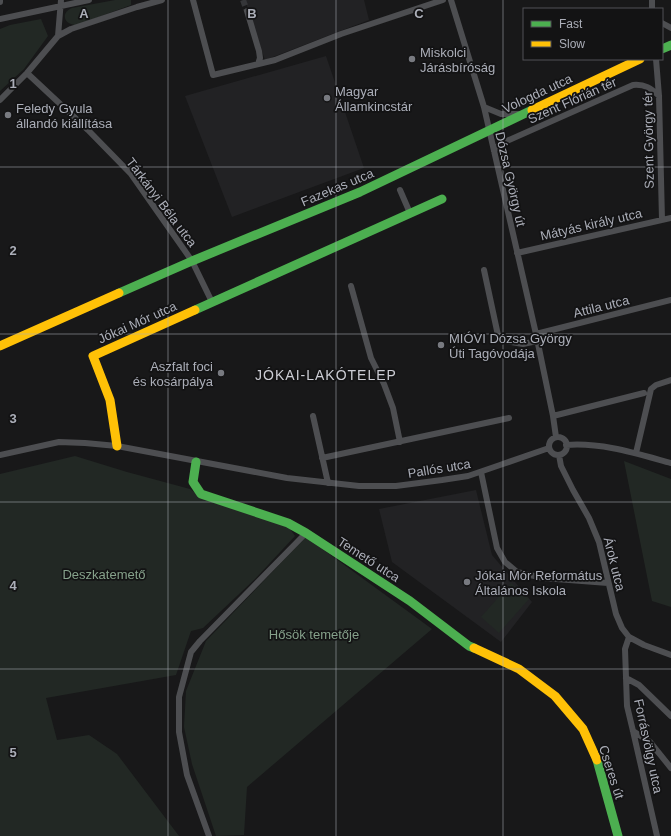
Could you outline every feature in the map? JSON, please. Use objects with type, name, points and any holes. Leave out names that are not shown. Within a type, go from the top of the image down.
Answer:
[{"type":"street","points":[[0,19],[61,3],[89,0]]},
{"type":"street","points":[[135,0],[137,7]]},
{"type":"street","points":[[0,100],[27,73],[58,36],[71,29],[162,0]]},
{"type":"street","points":[[193,0],[212,75],[275,60],[341,34],[443,0]]},
{"type":"street","name":"Dózsa György út","points":[[451,0],[484,107],[488,130],[536,334],[556,437]]},
{"type":"street","points":[[58,36],[61,3]]},
{"type":"street","points":[[247,11],[259,51],[260,58],[258,64]]},
{"type":"street","name":"Vologda utca","points":[[488,130],[638,60]]},
{"type":"street","name":"Szent György tér","points":[[656,60],[659,96],[662,220]]},
{"type":"street","name":"Tárkányi Béla utca","points":[[27,73],[88,130],[131,174],[192,261],[212,302]]},
{"type":"street","name":"Szent Flórián tér","points":[[494,151],[500,144],[633,85],[645,85],[659,96]]},
{"type":"street","points":[[484,107],[501,114],[521,114]]},
{"type":"street","name":"Fazekas utca","points":[[192,261],[360,192],[488,130]]},
{"type":"street","points":[[400,190],[410,213]]},
{"type":"street","points":[[212,302],[442,199]]},
{"type":"street","name":"Mátyás király utca","points":[[517,253],[671,218]]},
{"type":"street","points":[[0,346],[192,261]]},
{"type":"street","points":[[484,270],[499,340],[523,344],[537,342]]},
{"type":"street","points":[[351,286],[371,358],[384,384],[393,408],[400,442]]},
{"type":"street","name":"Attila utca","points":[[536,334],[671,300]]},
{"type":"street","name":"Jókai Mór utca","points":[[117,446],[110,400],[92,356],[212,302]]},
{"type":"street","points":[[636,453],[651,389],[656,385],[671,380]]},
{"type":"street","points":[[553,416],[644,393]]},
{"type":"street","points":[[313,416],[328,483]]},
{"type":"street","points":[[322,458],[509,418]]},
{"type":"street","points":[[556,437],[563,439],[566,444],[565,451],[559,455],[552,453],[549,448],[550,441],[556,437]]},
{"type":"street","name":"Pallós utca","points":[[0,455],[59,442],[117,446],[288,478],[358,486],[396,486],[468,476],[549,448]]},
{"type":"street","points":[[566,444],[583,443],[636,453],[671,463]]},
{"type":"street","name":"Árok utca","points":[[559,455],[560,464],[589,518],[599,542],[616,614],[622,628],[629,637]]},
{"type":"street","name":"Temető utca","points":[[196,462],[193,482],[201,494],[288,523],[306,533],[410,600],[469,646],[519,669],[542,685]]},
{"type":"street","points":[[481,472],[497,548],[505,562],[517,572],[543,578],[608,583]]},
{"type":"street","points":[[209,836],[187,775],[178,732],[179,697],[191,652],[306,533]]},
{"type":"street","points":[[629,637],[644,645],[671,654]]},
{"type":"street","name":"Forrásvölgy utca","points":[[629,637],[625,649],[626,706],[657,836]]},
{"type":"street","points":[[626,678],[639,685],[671,716]]},
{"type":"street","name":"Cseres út","points":[[542,685],[555,696],[583,729],[597,760],[618,836]]},
{"type":"street","points":[[633,731],[650,742],[671,768]]},
{"type":"shaded area","points":[[245,0],[364,0],[369,20],[265,60]]},
{"type":"shaded area","points":[[326,56],[364,168],[232,217],[185,96]]},
{"type":"shaded area","name":"Jókai Mór Református Általános Iskola","points":[[476,490],[492,555],[532,602],[501,642],[392,562],[379,509]]},
{"type":"green space","points":[[115,0],[131,0],[131,5],[77,25],[69,23],[65,18],[68,10],[72,8]]},
{"type":"green space","points":[[41,19],[48,36],[24,69],[0,91],[0,29],[10,25]]},
{"type":"green space","name":"Deszkatemető","points":[[75,456],[190,489],[200,496],[288,526],[295,536],[255,579],[203,628],[191,631],[176,675],[46,698],[57,740],[89,735],[117,754],[179,836],[0,836],[0,474]]},
{"type":"green space","points":[[624,461],[671,479],[671,607],[652,601]]},
{"type":"green space","name":"Hősök temetője","points":[[306,537],[432,629],[247,787],[244,835],[216,836],[192,764],[184,727],[186,691],[206,641]]},
{"type":"green space","points":[[511,583],[529,599],[499,633],[481,617]]},
{"type":"tunnel","points":[[243,0],[247,11]]},
{"type":"traffic: fast","points":[[663,49],[671,45]]},
{"type":"traffic: fast","points":[[119,293],[192,261],[360,192],[532,110]]},
{"type":"traffic: fast","points":[[195,310],[442,199]]},
{"type":"traffic: fast","points":[[196,462],[193,482],[201,494],[288,523],[306,533],[410,601],[469,646],[474,648]]},
{"type":"traffic: fast","points":[[597,760],[618,836]]},
{"type":"traffic: slow","points":[[532,110],[638,60]]},
{"type":"traffic: slow","points":[[0,346],[119,293]]},
{"type":"traffic: slow","points":[[117,446],[110,400],[93,356],[195,310]]},
{"type":"traffic: slow","points":[[474,648],[519,669],[555,696],[583,729],[597,760]]},
{"type":"place","name":"Miskolci Járásbíróság","points":[[412,59]]},
{"type":"place","name":"Magyar Államkincstár","points":[[327,98]]},
{"type":"place","name":"Feledy Gyula állandó kiállítása","points":[[8,115]]},
{"type":"place","name":"MIÓVI Dózsa György Úti Tagóvodája","points":[[441,345]]},
{"type":"place","name":"Aszfalt foci és kosárpálya","points":[[221,373]]},
{"type":"place","name":"Jókai Mór Református Általános Iskola","points":[[467,582]]},
{"type":"district","name":"JÓKAI-LAKÓTELEP","points":[[326,375]]}]
